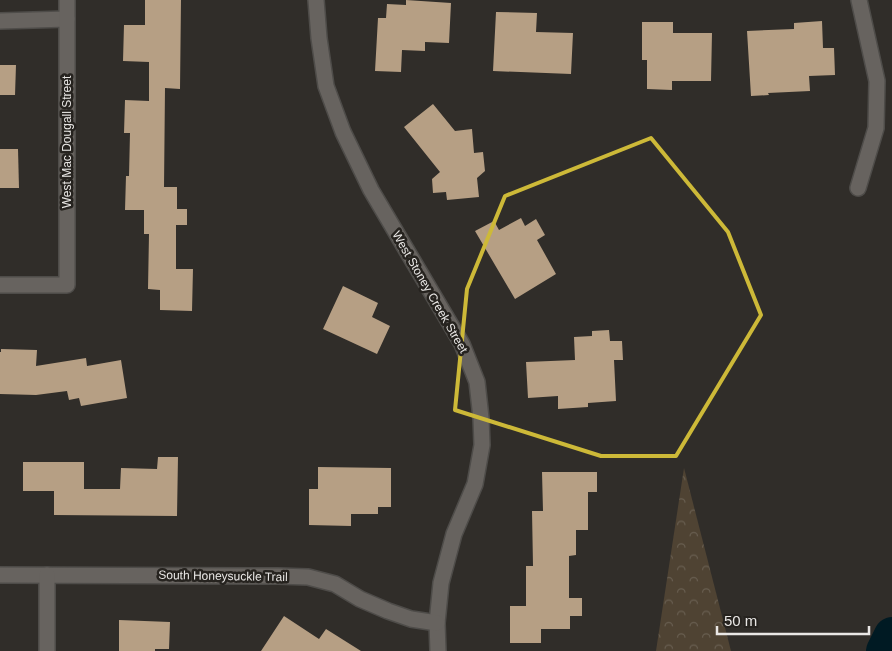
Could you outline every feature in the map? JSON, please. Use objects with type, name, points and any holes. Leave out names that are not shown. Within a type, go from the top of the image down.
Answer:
[{"type":"street","name":"West Mac Dougall Street","points":[[0,285],[67,285],[67,0]]},
{"type":"street","name":"West Stoney Creek Street","points":[[316,0],[326,86],[343,132],[371,190],[462,344],[477,382],[482,445],[475,484],[454,534],[441,583],[438,651]]},
{"type":"street","points":[[858,188],[876,128],[877,81],[859,0]]},
{"type":"street","points":[[0,21],[67,19]]},
{"type":"street","name":"South Honeysuckle Trail","points":[[0,575],[308,577],[335,584],[360,599],[396,614],[411,619],[438,623]]},
{"type":"street","points":[[47,575],[47,651]]},
{"type":"highlighted area","points":[[651,138],[728,232],[761,315],[676,456],[601,456],[455,410],[467,289],[505,196]]},
{"type":"green space","points":[[684,468],[731,651],[656,651]]},
{"type":"building","points":[[145,0],[181,0],[180,89],[165,88],[164,187],[177,187],[177,209],[187,209],[187,225],[176,225],[176,269],[193,269],[192,311],[160,310],[160,290],[148,289],[149,234],[144,234],[144,210],[125,210],[126,176],[129,176],[130,133],[124,133],[125,100],[149,101],[149,62],[123,61],[124,25],[145,25]]},
{"type":"building","points":[[406,0],[451,3],[449,43],[425,42],[425,51],[402,50],[401,72],[375,71],[378,18],[386,18],[387,4],[406,5]]},
{"type":"building","points":[[496,12],[537,13],[536,32],[573,33],[571,74],[493,71]]},
{"type":"building","points":[[822,21],[823,48],[834,48],[835,75],[809,76],[810,91],[768,93],[769,95],[751,96],[747,31],[794,29],[794,23]]},
{"type":"building","points":[[642,22],[673,22],[673,33],[712,33],[711,81],[672,81],[672,90],[647,89],[647,60],[642,60]]},
{"type":"building","points":[[0,65],[16,65],[15,95],[0,95]]},
{"type":"building","points":[[433,104],[455,131],[472,129],[474,153],[483,152],[485,171],[477,178],[479,197],[447,200],[446,192],[433,193],[432,179],[440,172],[404,127]]},
{"type":"building","points":[[0,149],[18,149],[19,188],[0,188]]},
{"type":"building","points":[[521,218],[525,226],[536,219],[545,235],[537,240],[556,274],[515,299],[475,231],[494,221],[499,230]]},
{"type":"building","points":[[343,286],[378,303],[372,317],[390,326],[377,354],[323,329]]},
{"type":"building","points":[[609,330],[610,341],[622,341],[623,360],[614,360],[616,401],[588,403],[588,407],[558,409],[558,396],[528,398],[526,362],[575,360],[574,337],[592,336],[592,331]]},
{"type":"building","points":[[1,349],[37,350],[36,366],[86,358],[87,366],[121,360],[127,398],[81,406],[79,398],[69,400],[67,391],[36,395],[0,394]]},
{"type":"building","points":[[158,457],[178,457],[177,516],[54,515],[54,491],[23,491],[23,462],[84,462],[84,489],[120,489],[121,468],[157,469]]},
{"type":"building","points":[[318,467],[391,468],[391,507],[378,507],[378,514],[351,514],[351,526],[309,525],[309,489],[318,489]]},
{"type":"building","points":[[542,472],[597,472],[597,492],[588,492],[588,530],[576,530],[576,555],[569,556],[569,598],[582,598],[582,616],[570,616],[570,629],[541,629],[541,643],[510,643],[510,606],[526,606],[526,566],[533,566],[532,511],[543,511]]},
{"type":"building","points":[[284,616],[319,639],[326,629],[361,651],[261,651]]},
{"type":"building","points":[[119,620],[170,622],[169,649],[119,651]]},
{"type":"waterway","points":[[884,651],[892,635]]}]
